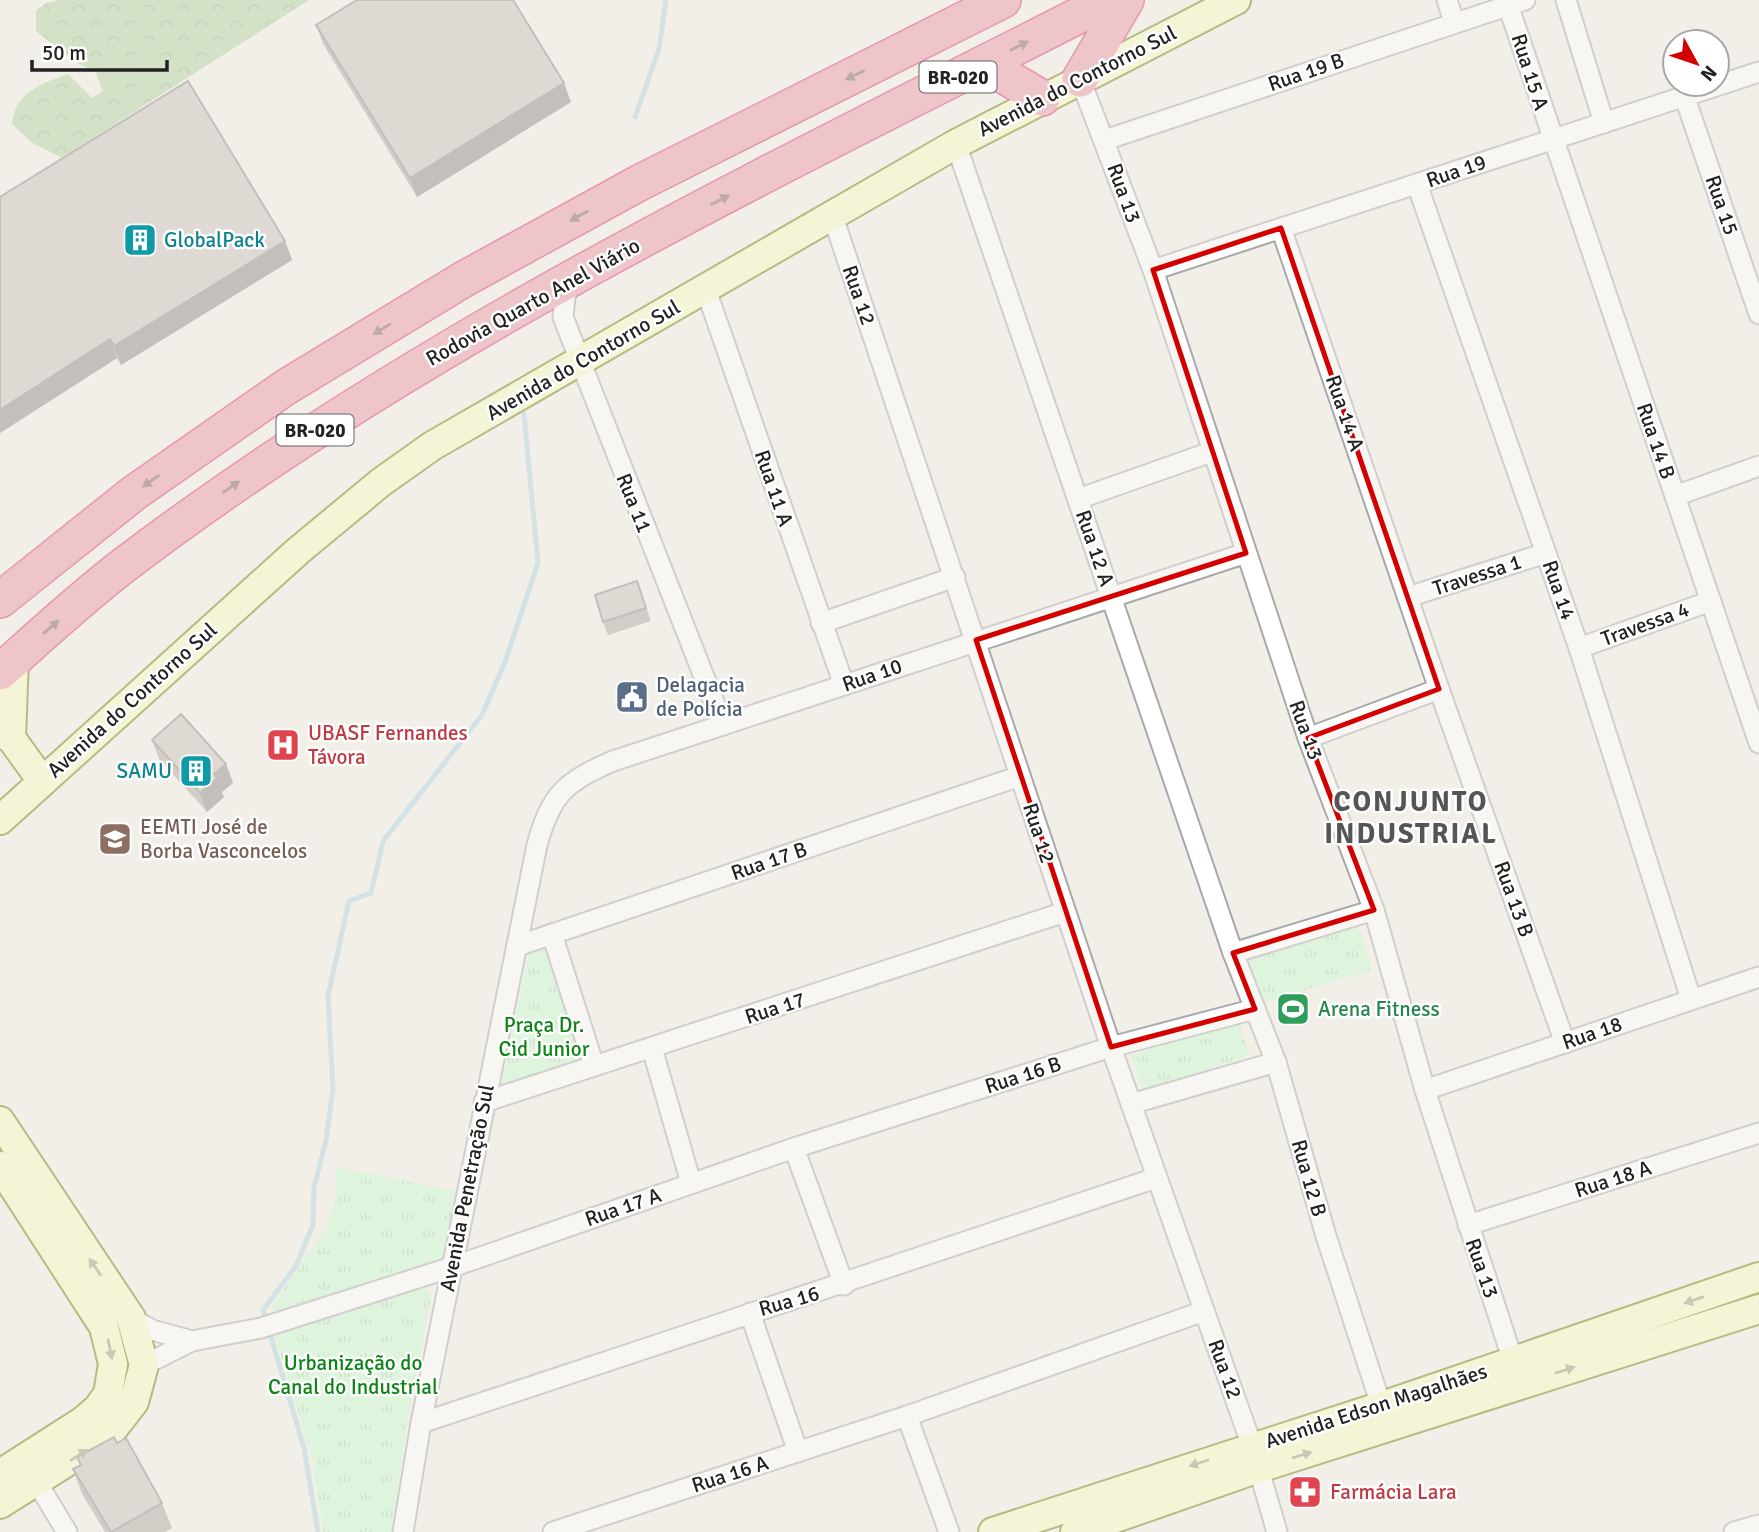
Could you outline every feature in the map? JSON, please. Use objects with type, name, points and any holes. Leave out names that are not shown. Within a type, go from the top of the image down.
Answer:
[{"type":"highway","name":"BR-020","points":[[0,600],[134,493],[286,387],[464,279],[639,183],[1003,0]]},
{"type":"highway","name":"Rodovia Quarto Anel Viário","points":[[7,665],[116,572],[266,463],[494,319],[659,231],[1109,0]]},
{"type":"highway","points":[[1080,79],[1126,0]]},
{"type":"highway","points":[[890,112],[889,104],[896,79],[936,35]]},
{"type":"highway","points":[[984,64],[1042,98]]},
{"type":"highway","points":[[639,183],[660,201],[664,217],[659,231]]},
{"type":"street","name":"Avenida do Contorno Sul","points":[[0,820],[298,551],[380,483],[432,446],[956,144],[1236,0]]},
{"type":"street","points":[[1447,0],[1454,22]]},
{"type":"street","points":[[1566,0],[1604,122]]},
{"type":"street","name":"Rua 19 B","points":[[1105,140],[1517,2]]},
{"type":"street","name":"Rua 15 A","points":[[1517,2],[1552,139]]},
{"type":"street","name":"Rua 19","points":[[1731,81],[1759,72]]},
{"type":"street","name":"Rua 13","points":[[1080,79],[1153,270],[1211,452],[1308,738],[1374,910],[1424,1090],[1517,1373]]},
{"type":"street","name":"Rua 19","points":[[1153,270],[1675,98]]},
{"type":"street","name":"Rua 15","points":[[1685,98],[1759,314]]},
{"type":"street","name":"Rua 14 B","points":[[1552,139],[1759,743]]},
{"type":"street","name":"Rua 12 A","points":[[956,144],[1233,953]]},
{"type":"street","name":"Rua 14","points":[[1418,184],[1579,648],[1691,999]]},
{"type":"street","name":"Rua 12","points":[[833,217],[1065,912],[1255,1457],[1277,1532]]},
{"type":"street","name":"Rua 14 A","points":[[1281,228],[1408,597]]},
{"type":"street","name":"Rua 11","points":[[572,278],[565,297],[564,317],[579,363],[723,725]]},
{"type":"street","name":"Rua 11 A","points":[[706,290],[844,685]]},
{"type":"street","points":[[1078,499],[1211,452]]},
{"type":"street","points":[[1675,496],[1759,466]]},
{"type":"street","name":"Rua 10","points":[[537,845],[549,807],[568,784],[613,761],[1246,553]]},
{"type":"street","name":"Travessa 1","points":[[1408,597],[1546,553]]},
{"type":"street","points":[[821,624],[955,577]]},
{"type":"street","name":"Rua 13 B","points":[[1408,597],[1565,1043]]},
{"type":"street","name":"Travessa 4","points":[[1579,648],[1711,601]]},
{"type":"street","points":[[7,665],[5,736],[42,781]]},
{"type":"street","points":[[1308,738],[1439,689]]},
{"type":"street","name":"Rua 17 B","points":[[517,946],[1020,776]]},
{"type":"street","name":"Avenida Penetração Sul","points":[[403,1532],[421,1423],[537,845]]},
{"type":"street","points":[[1233,953],[1374,910]]},
{"type":"street","name":"Rua 17","points":[[484,1102],[1065,912]]},
{"type":"street","points":[[552,934],[594,1066]]},
{"type":"street","name":"Rua 12 B","points":[[1233,953],[1276,1062],[1326,1236],[1373,1416]]},
{"type":"street","name":"Rua 18","points":[[1424,1090],[1759,978]]},
{"type":"street","name":"Rua 16 B","points":[[794,1147],[1111,1047],[1255,1009]]},
{"type":"street","points":[[652,1048],[691,1183]]},
{"type":"street","points":[[1131,1104],[1276,1062]]},
{"type":"street","points":[[0,1121],[131,1318],[140,1339],[144,1365],[134,1402],[113,1429],[89,1448],[0,1504]]},
{"type":"street","name":"Rua 18 A","points":[[1468,1225],[1759,1133]]},
{"type":"street","points":[[794,1147],[844,1285]]},
{"type":"street","name":"Rua 17 A","points":[[192,1341],[261,1328],[452,1267],[794,1147]]},
{"type":"street","points":[[0,1166],[104,1327],[113,1364],[108,1394],[98,1408],[83,1422],[0,1474]]},
{"type":"street","name":"Rua 16","points":[[421,1423],[750,1313],[844,1285],[1156,1178]]},
{"type":"street","name":"Avenida Edson Magalhães","points":[[1517,1373],[1759,1278]]},
{"type":"street","name":"Avenida Edson Magalhães","points":[[993,1532],[1255,1457],[1373,1416],[1517,1373],[1759,1309]]},
{"type":"street","points":[[949,1532],[907,1416],[1204,1311]]},
{"type":"street","points":[[750,1313],[798,1452]]},
{"type":"street","points":[[131,1318],[152,1329],[192,1341]]},
{"type":"street","points":[[144,1365],[192,1341]]},
{"type":"street","name":"Rua 16 A","points":[[553,1532],[907,1416]]},
{"type":"street","name":"Avenida Edson Magalhães","points":[[1075,1532],[1255,1457]]},
{"type":"street","points":[[36,1481],[68,1532]]},
{"type":"street","points":[[1734,1532],[1759,1525]]},
{"type":"highlighted area","points":[[1281,228],[1439,689],[1308,738],[1374,910],[1233,953],[1255,1009],[1111,1047],[976,640],[1246,553],[1153,270]]},
{"type":"green space","points":[[60,0],[309,0],[62,158],[31,142],[12,124],[18,104],[24,97],[39,86],[68,74],[92,98],[103,91],[96,73],[74,61],[36,31],[36,11],[46,3]]},
{"type":"green space","points":[[1356,921],[1372,970],[1257,1004],[1242,959]]},
{"type":"green space","name":"Praça Dr. Cid Junior","points":[[548,947],[585,1057],[501,1086],[529,951]]},
{"type":"green space","points":[[1238,1019],[1250,1055],[1143,1091],[1131,1056]]},
{"type":"green space","name":"Urbanização do Canal do Industrial","points":[[336,1167],[456,1191],[445,1258],[275,1317],[272,1306],[327,1228],[335,1201]]},
{"type":"green space","name":"Urbanização do Canal do Industrial","points":[[420,1289],[429,1290],[431,1297],[407,1427],[392,1532],[323,1532],[313,1461],[273,1331]]},
{"type":"building","points":[[357,0],[513,0],[564,83],[410,178],[316,25]]},
{"type":"building","name":"GlobalPack","points":[[188,81],[285,241],[114,346],[110,339],[0,410],[0,197]]},
{"type":"building","points":[[637,581],[646,608],[603,622],[595,595]]},
{"type":"building","points":[[181,714],[226,764],[214,774],[217,778],[200,793],[152,740]]},
{"type":"building","points":[[114,1437],[117,1443],[126,1438],[162,1503],[111,1532],[73,1469],[81,1465],[77,1457]]},
{"type":"waterway","points":[[635,117],[659,49],[666,0]]},
{"type":"waterway","points":[[318,1532],[304,1448],[263,1310],[296,1266],[313,1225],[314,1187],[326,1141],[333,1089],[328,996],[349,901],[371,893],[383,841],[482,715],[505,662],[538,563],[524,414]]},
{"type":"place","name":"GlobalPack","points":[[140,240]]},
{"type":"place","name":"Delagacia de Polícia","points":[[632,697]]},
{"type":"place","name":"UBASF Fernandes Távora","points":[[283,745]]},
{"type":"place","name":"SAMU","points":[[196,771]]},
{"type":"place","name":"EEMTI José de Borba Vasconcelos","points":[[115,839]]},
{"type":"place","name":"Arena Fitness","points":[[1293,1009]]},
{"type":"place","name":"Farmácia Lara","points":[[1305,1492]]},
{"type":"district","name":"CONJUNTO INDUSTRIAL","points":[[1411,817]]}]
